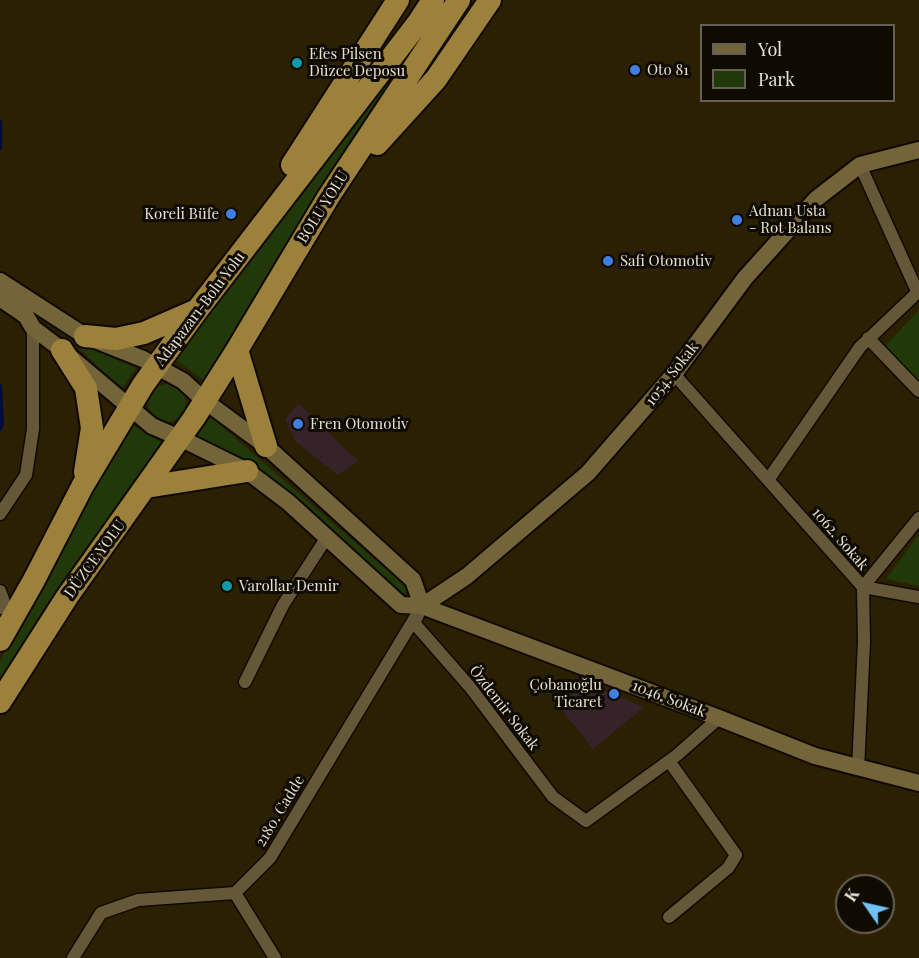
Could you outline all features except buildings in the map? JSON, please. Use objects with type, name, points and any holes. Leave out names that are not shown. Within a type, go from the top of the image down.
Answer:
[{"type":"highway","points":[[249,243],[291,167],[398,0]]},
{"type":"highway","name":"Adapazarı-Bolu Yolu","points":[[0,640],[83,485],[157,367],[198,309],[418,23],[433,0]]},
{"type":"highway","name":"BOLU YOLU","points":[[199,410],[329,196],[459,0]]},
{"type":"highway","points":[[329,196],[436,79],[490,0]]},
{"type":"highway","points":[[85,336],[116,339],[144,333],[198,309]]},
{"type":"highway","points":[[62,350],[86,388],[92,428],[83,485]]},
{"type":"highway","points":[[237,350],[266,446]]},
{"type":"highway","name":"DÜZCE YOLU","points":[[0,702],[67,597],[199,410]]},
{"type":"highway","points":[[146,487],[247,471]]},
{"type":"main road","name":"1054. Sokak","points":[[422,606],[467,576],[588,473],[674,374],[745,278],[816,199],[860,165],[919,150]]},
{"type":"main road","points":[[0,281],[85,336],[157,367],[183,381],[199,410],[266,446],[413,580],[422,606]]},
{"type":"main road","name":"1046. Sokak","points":[[0,298],[152,426],[247,471],[288,502],[402,605],[422,606],[815,756],[919,783]]},
{"type":"street","points":[[768,480],[860,347],[918,291],[860,165]]},
{"type":"street","points":[[0,514],[26,475],[33,429],[30,322]]},
{"type":"street","points":[[868,338],[919,392]]},
{"type":"street","name":"1062. Sokak","points":[[674,374],[863,587],[864,642],[858,769]]},
{"type":"street","points":[[919,518],[863,587],[919,597]]},
{"type":"street","points":[[245,682],[283,604],[327,537]]},
{"type":"street","points":[[0,591],[4,602],[0,608]]},
{"type":"street","name":"Özdemir Sokak","points":[[422,606],[414,623],[470,687],[553,797],[586,821],[669,762]]},
{"type":"street","name":"2180. Cadde","points":[[236,893],[270,858],[422,606]]},
{"type":"street","points":[[669,917],[728,868],[736,855],[669,762],[718,718]]},
{"type":"street","points":[[73,958],[101,913],[138,900],[236,893],[275,958]]},
{"type":"shaded area","name":"Fren Otomotiv","points":[[298,403],[358,461],[338,475],[295,441],[285,420]]},
{"type":"shaded area","points":[[586,683],[644,707],[593,749],[558,705]]},
{"type":"green space","points":[[397,71],[287,243],[209,384],[171,357]]},
{"type":"green space","points":[[919,310],[919,384],[884,347]]},
{"type":"green space","points":[[71,340],[136,368],[121,390]]},
{"type":"green space","points":[[167,384],[181,389],[186,403],[181,417],[167,422],[153,417],[148,403],[153,389]]},
{"type":"green space","points":[[211,417],[409,589],[404,595],[297,498],[247,461],[196,436]]},
{"type":"green space","points":[[128,422],[166,445],[87,550],[0,684],[0,660]]},
{"type":"green space","points":[[919,534],[919,586],[886,579]]},
{"type":"waterway","points":[[0,122],[0,148]]},
{"type":"waterway","points":[[0,386],[2,424],[0,429]]},
{"type":"place","name":"Efes Pilsen Düzce Deposu","points":[[297,63]]},
{"type":"place","name":"Oto 81","points":[[635,70]]},
{"type":"place","name":"Koreli Büfe","points":[[231,214]]},
{"type":"place","name":"Adnan Usta - Rot Balans","points":[[737,220]]},
{"type":"place","name":"Safi Otomotiv","points":[[608,261]]},
{"type":"place","name":"Fren Otomotiv","points":[[298,424]]},
{"type":"place","name":"Varollar Demir","points":[[227,586]]},
{"type":"place","name":"Çobanoğlu Ticaret","points":[[614,694]]}]
